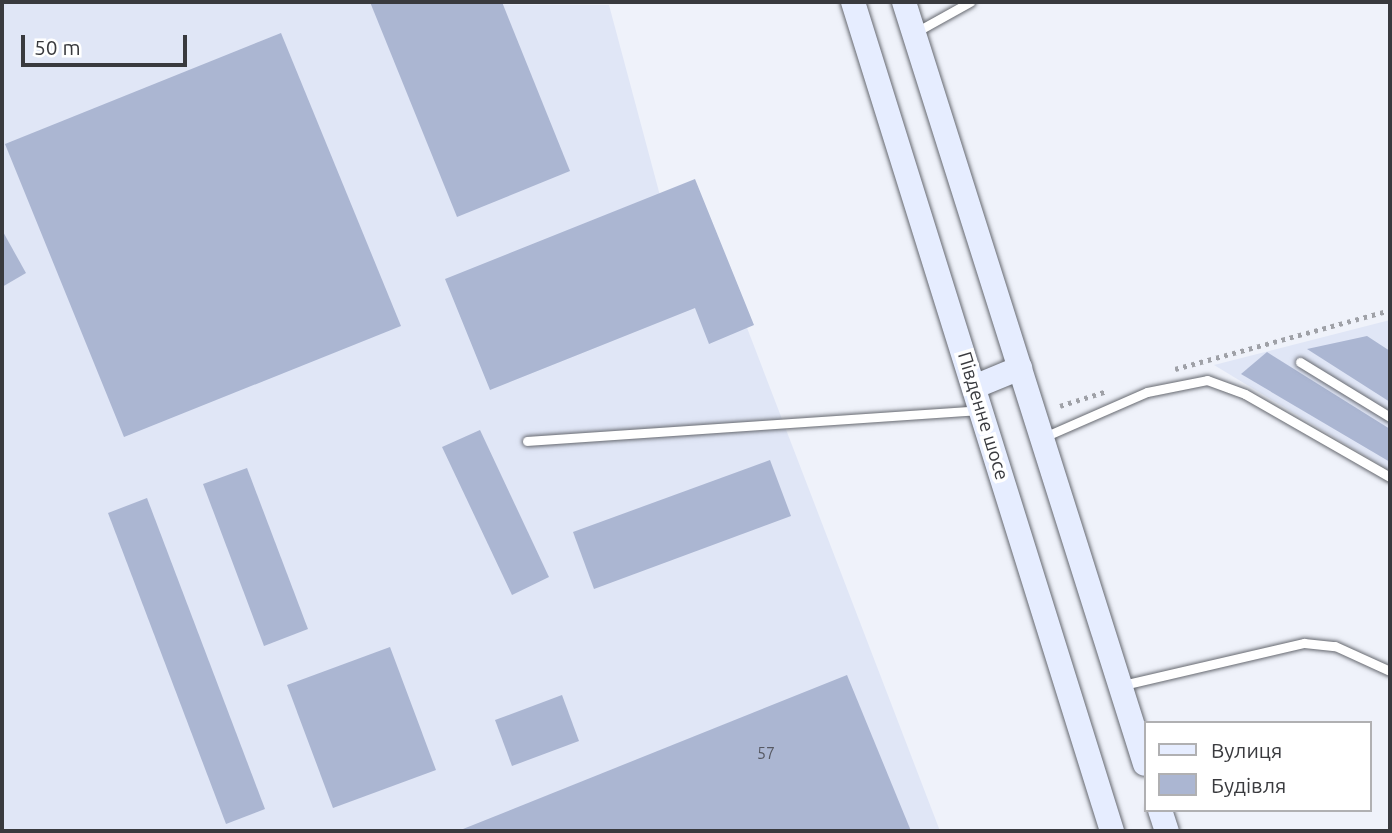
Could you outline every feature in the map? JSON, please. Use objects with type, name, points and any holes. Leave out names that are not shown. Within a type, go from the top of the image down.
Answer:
[{"type":"main road","name":"Південне шосе","points":[[853,2],[1112,831]]},
{"type":"main road","points":[[904,2],[1144,761]]},
{"type":"main road","points":[[977,399],[1020,368]]},
{"type":"main road","points":[[1161,812],[1167,831]]},
{"type":"lane","points":[[914,33],[970,2]]},
{"type":"lane","points":[[1300,362],[1390,417]]},
{"type":"lane","points":[[1042,438],[1147,392],[1208,380],[1245,394],[1390,477]]},
{"type":"lane","points":[[527,441],[977,399]]},
{"type":"lane","points":[[1121,686],[1304,643],[1335,646],[1390,671]]},
{"type":"path","points":[[1163,373],[1390,310]]},
{"type":"path","points":[[1060,406],[1111,389]]},
{"type":"shaded area","points":[[2,2],[609,5],[662,203],[698,200],[940,831],[2,831]]},
{"type":"shaded area","points":[[1390,320],[1390,471],[1214,365]]},
{"type":"building","points":[[370,2],[502,2],[570,171],[457,217]]},
{"type":"building","points":[[281,33],[401,326],[124,437],[5,144]]},
{"type":"building","points":[[695,179],[754,325],[709,344],[695,308],[490,390],[445,279]]},
{"type":"building","points":[[2,230],[26,273],[2,287]]},
{"type":"building","points":[[1367,336],[1390,351],[1390,402],[1307,349]]},
{"type":"building","points":[[1267,352],[1390,429],[1390,462],[1241,374]]},
{"type":"building","points":[[480,430],[549,577],[512,595],[442,447]]},
{"type":"building","points":[[770,460],[791,516],[594,589],[573,532]]},
{"type":"building","points":[[247,468],[308,629],[264,646],[203,484]]},
{"type":"building","points":[[147,498],[265,809],[226,824],[108,513]]},
{"type":"building","points":[[390,647],[436,770],[333,808],[287,685]]},
{"type":"building","points":[[847,675],[911,831],[458,831]]},
{"type":"building","points":[[562,695],[579,741],[512,766],[495,720]]}]
